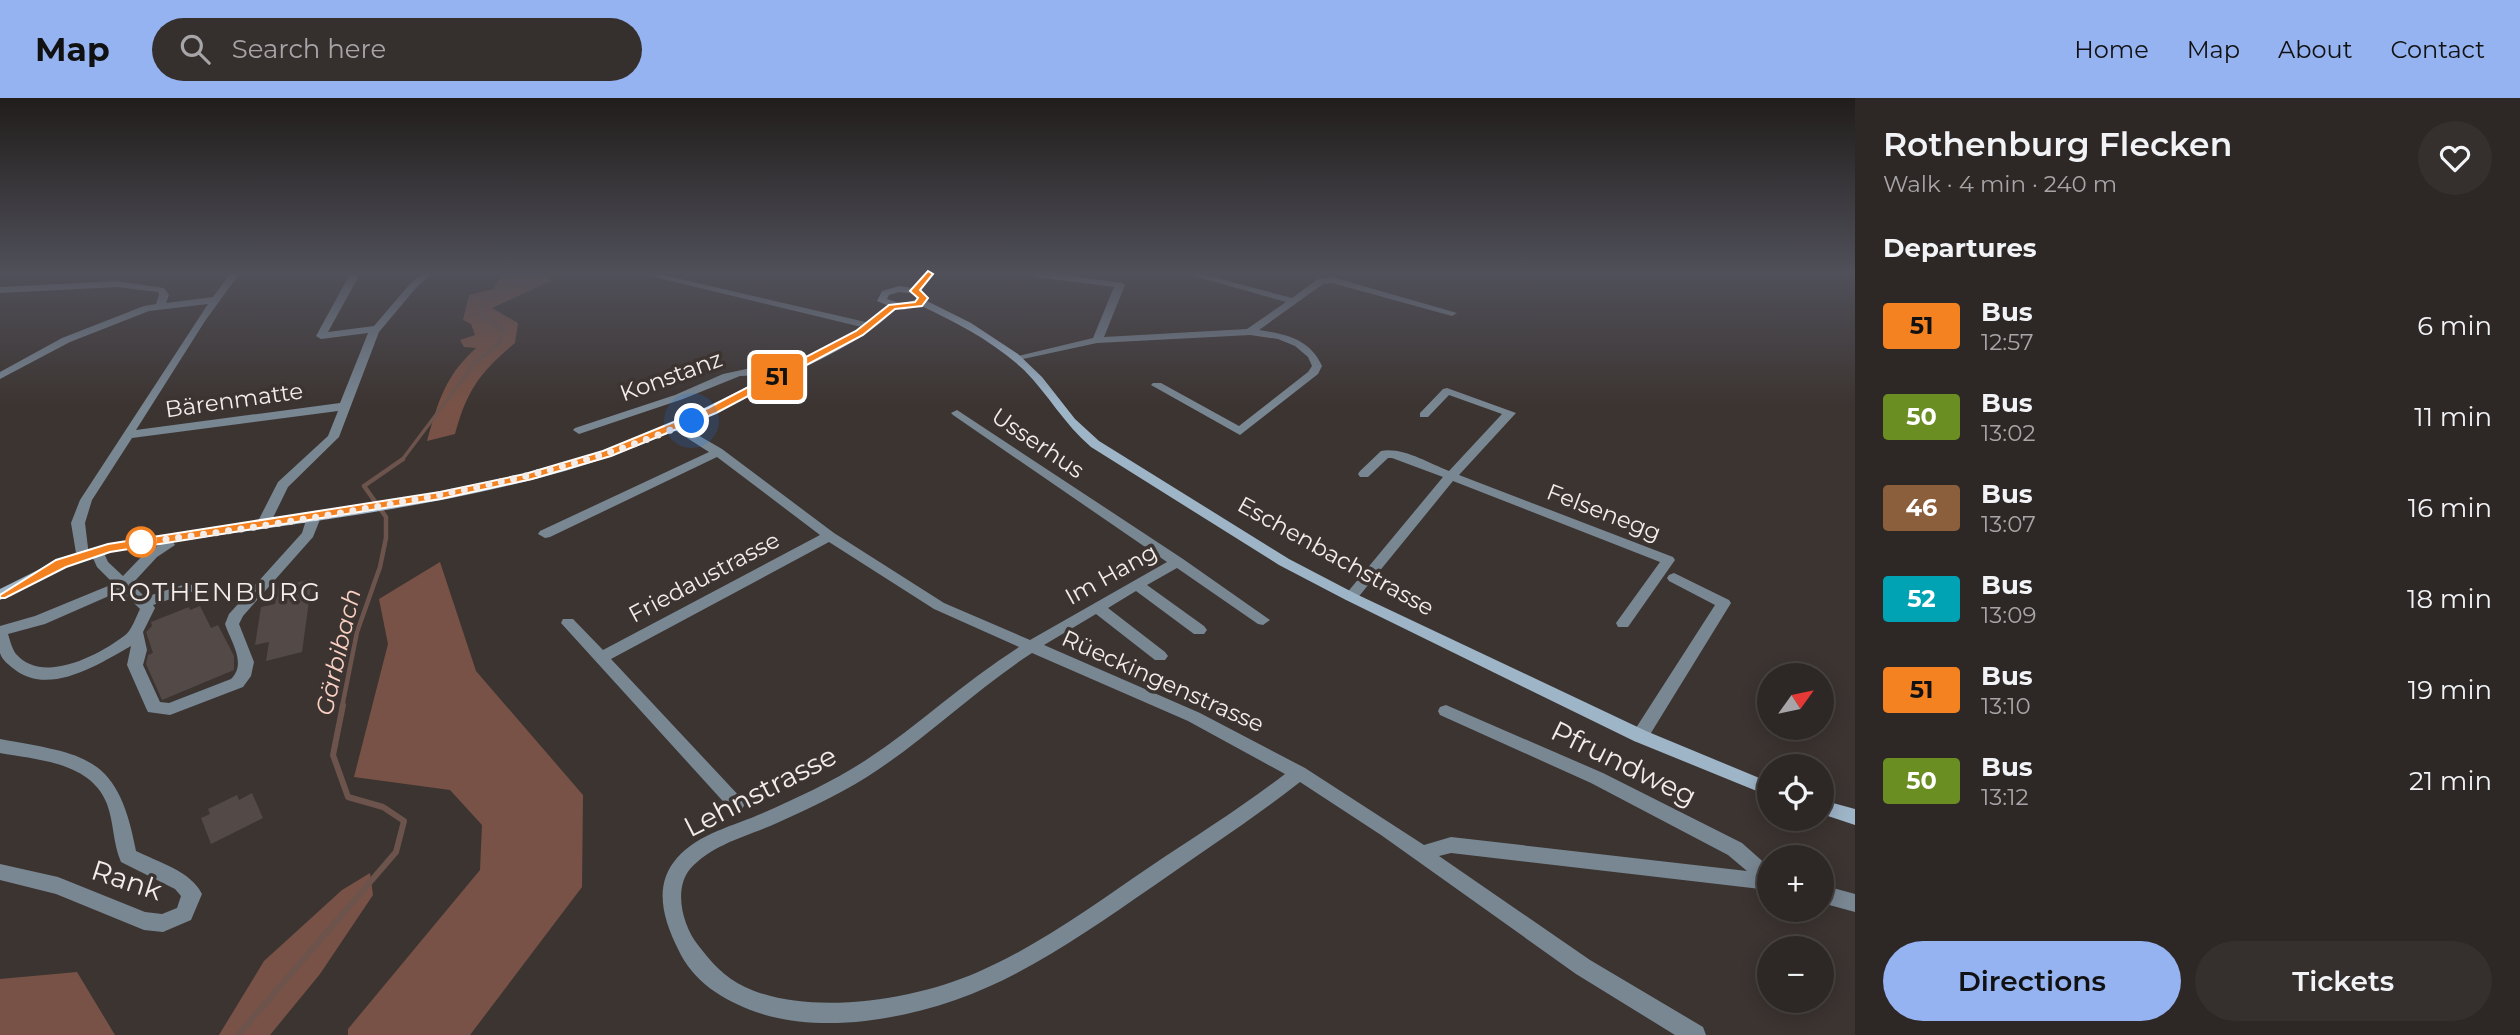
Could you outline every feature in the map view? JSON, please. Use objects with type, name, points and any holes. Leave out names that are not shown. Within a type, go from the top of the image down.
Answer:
[{"type":"main road","points":[[0,595],[82,556],[141,542],[437,496],[562,467],[677,427],[870,326],[880,318]]},
{"type":"main road","name":"Eschenbachstrasse","points":[[951,318],[1018,359],[1038,379],[1067,419],[1095,444],[1284,562],[1640,736],[1757,784]]},
{"type":"main road","points":[[1834,811],[1855,817]]},
{"type":"street","points":[[0,376],[66,341],[125,318]]},
{"type":"street","points":[[82,556],[78,523],[82,507],[203,318]]},
{"type":"street","points":[[331,318],[321,336],[375,331]]},
{"type":"street","points":[[263,525],[282,485],[333,438],[375,331],[386,318]]},
{"type":"street","points":[[834,318],[870,326]]},
{"type":"street","points":[[1097,340],[1106,318]]},
{"type":"street","points":[[1250,332],[1270,318]]},
{"type":"street","points":[[1018,359],[1097,340],[1250,332],[1275,335],[1303,346],[1314,356],[1317,366],[1313,374],[1240,432],[1157,385]]},
{"type":"street","name":"Konstanz","points":[[579,430],[683,395],[718,377],[761,370],[777,376]]},
{"type":"street","points":[[1351,597],[1451,475],[1510,413],[1447,391],[1423,415]]},
{"type":"street","name":"Bärenmatte","points":[[127,435],[345,406]]},
{"type":"street","name":"Usserhus","points":[[957,414],[1095,507]]},
{"type":"street","name":"Rüeckingenstrasse","points":[[677,427],[718,452],[829,536],[939,606],[1030,648],[1194,716],[1299,773],[1583,967],[1695,1035]]},
{"type":"street","points":[[545,534],[718,452]]},
{"type":"street","name":"Felsenegg","points":[[1364,474],[1389,453],[1668,560],[1623,622]]},
{"type":"street","name":"Im Hang","points":[[1095,507],[1263,620]]},
{"type":"street","points":[[135,634],[139,650],[135,664],[154,708],[170,709],[237,683],[244,676],[248,663],[232,624],[236,614],[308,534],[314,517]]},
{"type":"street","name":"Friedaustrasse","points":[[601,658],[829,536]]},
{"type":"street","points":[[101,559],[118,587],[148,608],[135,634],[72,668],[53,674],[26,671],[10,657],[0,632],[40,620],[118,587],[160,547]]},
{"type":"street","name":"Im Hang","points":[[1030,648],[1178,562]]},
{"type":"street","points":[[1640,736],[1724,603],[1674,578]]},
{"type":"street","points":[[1137,585],[1199,630]]},
{"type":"street","points":[[142,603],[189,588]]},
{"type":"street","points":[[1097,607],[1160,656]]},
{"type":"street","points":[[568,623],[736,804]]},
{"type":"street","name":"Lehnstrasse","points":[[1030,648],[992,673],[856,775],[803,803],[718,840],[684,862],[670,895],[672,907],[695,965],[706,978],[721,990],[763,1009],[822,1016],[895,1008],[964,988],[1052,943],[1261,802],[1299,773]]},
{"type":"street","name":"Pfrundweg","points":[[1446,711],[1597,778],[1735,849],[1757,869]]},
{"type":"street","name":"Rank","points":[[0,746],[75,762],[90,769],[110,786],[119,805],[128,856],[182,883],[192,894],[184,914],[163,923],[144,921],[58,886],[0,872]]},
{"type":"street","name":"Pfrundweg","points":[[1424,857],[1432,849],[1451,845],[1757,879]]},
{"type":"street","points":[[1834,897],[1855,903]]},
{"type":"shaded area","points":[[464,318],[509,318],[518,323],[515,343],[476,383],[455,434],[427,441],[444,390],[465,358],[476,348],[464,347],[460,340],[475,335],[471,324]]},
{"type":"shaded area","points":[[440,562],[476,671],[583,795],[582,887],[470,1035],[348,1035],[348,1029],[480,870],[482,825],[450,790],[354,777],[388,644],[379,599]]},
{"type":"shaded area","points":[[370,873],[373,895],[320,974],[270,1035],[219,1035],[264,961],[342,890]]},
{"type":"shaded area","points":[[77,972],[115,1035],[0,1035],[0,979]]},
{"type":"building","points":[[312,579],[302,652],[266,661],[269,642],[255,645],[261,607],[275,604],[278,587]]},
{"type":"building","points":[[200,606],[211,628],[218,625],[234,656],[234,670],[162,700],[146,664],[148,655],[153,653],[146,632],[152,626],[151,622],[189,607],[190,610]]},
{"type":"building","points":[[252,793],[263,818],[211,844],[201,818],[210,814],[208,809],[237,795],[239,800]]},
{"type":"waterway","name":"Gärbibach","points":[[402,459],[475,363],[499,344],[504,331],[486,318]]},
{"type":"waterway","name":"Gärbibach","points":[[342,707],[357,632],[380,567],[386,538],[386,517],[364,486],[402,459]]},
{"type":"waterway","name":"Gärbibach","points":[[238,1035],[396,852],[404,821],[383,807],[348,797],[333,755],[343,705]]},
{"type":"bus line","name":"51","points":[[0,595],[61,564],[108,548],[440,495],[528,477],[607,453],[712,411],[859,333],[880,318]]},
{"type":"district","name":"ROTHENBURG","points":[[215,592]]},
{"type":"route","points":[[141,542],[314,517],[513,480],[607,453],[692,421]]}]
